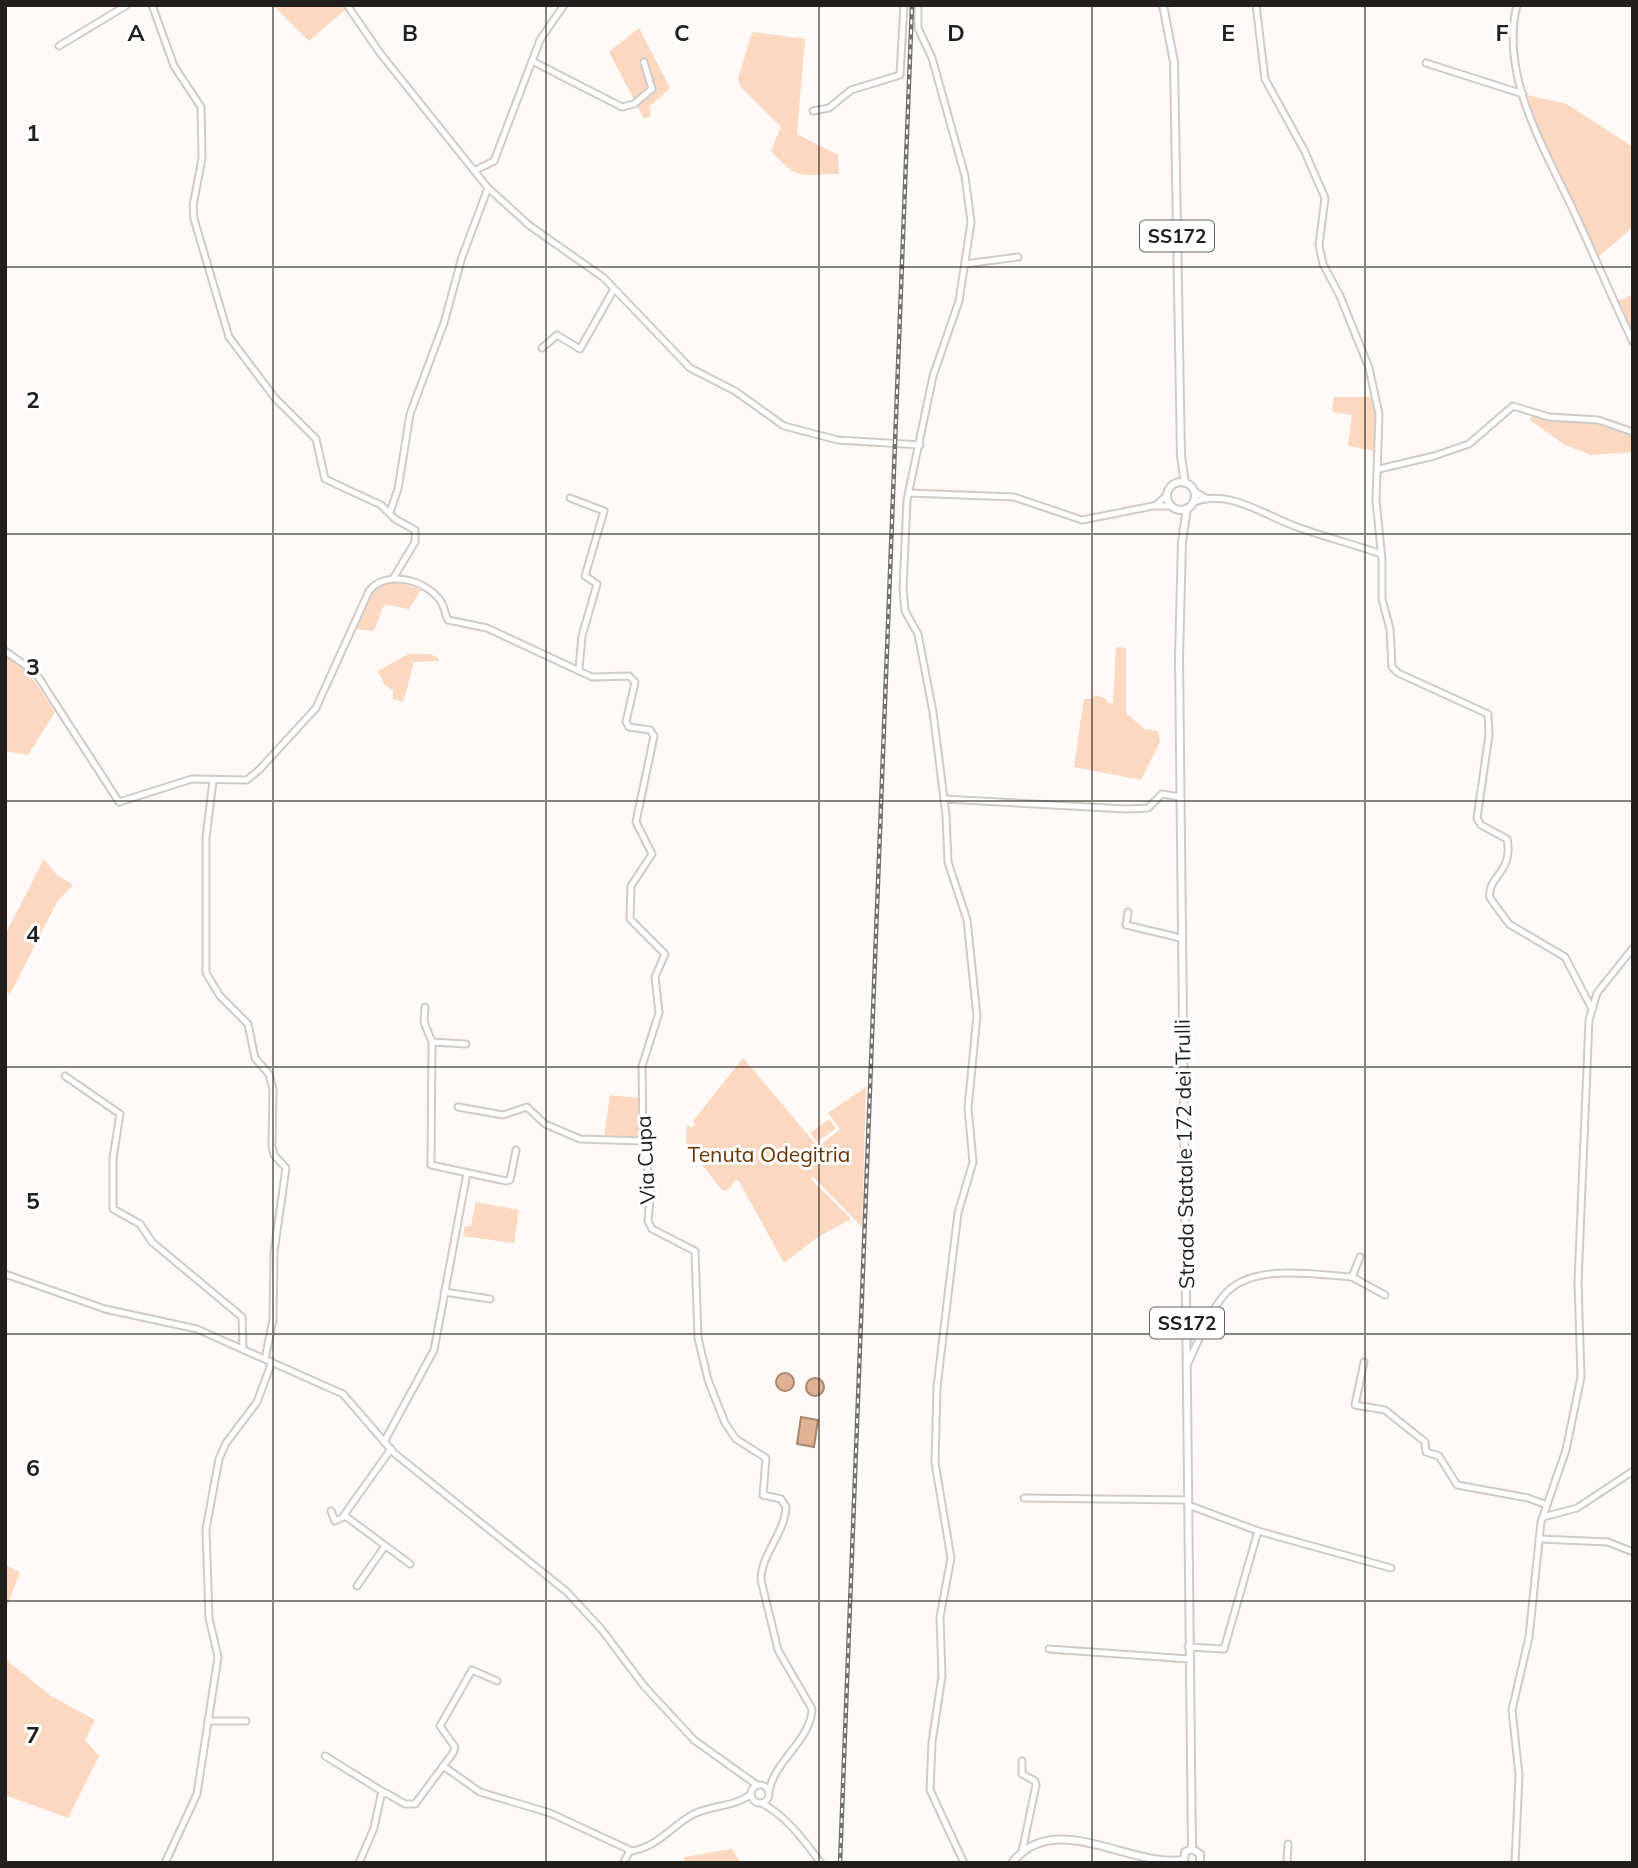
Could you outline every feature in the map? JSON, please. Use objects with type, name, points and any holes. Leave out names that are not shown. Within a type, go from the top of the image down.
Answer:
[{"type":"main road","name":"SS172","points":[[1163,5],[1174,62],[1181,469]]},
{"type":"main road","points":[[1167,495],[1176,483],[1181,469]]},
{"type":"main road","points":[[1181,469],[1185,483],[1194,491]]},
{"type":"main road","points":[[1176,483],[1185,483]]},
{"type":"main road","name":"Strada Statale 172 dei Trulli","points":[[1192,1849],[1180,797],[1182,542],[1194,491]]},
{"type":"main road","name":"Strada Statale 172 dei Trulli","points":[[1167,495],[1174,507],[1182,542]]},
{"type":"main road","points":[[1174,507],[1190,506]]},
{"type":"main road","points":[[1012,1863],[1022,1852],[1041,1842],[1059,1839],[1161,1861],[1184,1861],[1185,1852],[1192,1849],[1200,1854],[1202,1862]]},
{"type":"street","points":[[59,46],[127,5]]},
{"type":"street","points":[[152,5],[174,66],[201,107],[202,158],[193,206],[194,219],[229,337],[275,398],[316,439],[325,479],[390,512],[392,517],[416,532],[415,542],[394,578]]},
{"type":"street","points":[[347,5],[397,74],[488,188],[530,226],[614,289],[690,368],[735,391],[784,426],[838,440],[920,445]]},
{"type":"street","points":[[476,170],[494,161],[540,40],[564,5]]},
{"type":"street","points":[[813,111],[829,108],[851,90],[900,75],[904,5]]},
{"type":"street","points":[[918,5],[918,28],[932,58],[970,203],[971,222],[959,301],[933,376],[906,510],[905,611],[918,634],[933,712],[944,799],[948,862],[967,920],[977,1016],[968,1108],[973,1162],[958,1213],[937,1387],[935,1463],[951,1558],[940,1617],[942,1676],[932,1742],[930,1790],[964,1863]]},
{"type":"street","points":[[1256,5],[1265,79],[1304,150],[1325,198],[1325,221],[1319,246],[1323,264],[1340,296],[1369,368],[1379,414],[1376,500],[1382,598],[1390,629],[1392,667],[1398,673],[1488,714],[1489,735],[1477,818],[1481,825],[1507,839],[1508,850],[1507,866],[1492,884],[1490,898],[1516,929],[1565,957],[1591,1007]]},
{"type":"street","points":[[1517,5],[1512,38],[1523,94],[1547,159],[1633,342]]},
{"type":"street","points":[[532,61],[622,107],[634,104],[652,89],[644,62]]},
{"type":"street","points":[[1426,63],[1523,94]]},
{"type":"street","points":[[390,512],[398,489],[411,411],[444,323],[461,257],[488,188]]},
{"type":"street","points":[[965,264],[1018,257]]},
{"type":"street","points":[[542,348],[557,334],[580,349],[614,289]]},
{"type":"street","points":[[1379,469],[1434,456],[1469,444],[1513,406],[1549,417],[1598,420],[1633,432]]},
{"type":"street","points":[[1194,491],[1213,500],[1244,503],[1293,526],[1381,554]]},
{"type":"street","points":[[909,493],[1014,497],[1082,520],[1153,506],[1174,507]]},
{"type":"street","points":[[1153,506],[1167,495]]},
{"type":"street","points":[[5,651],[35,672],[119,802],[192,779],[247,780],[305,722],[329,682],[369,591],[381,580],[394,578],[434,594],[440,600],[448,620],[486,628],[579,669],[582,636],[597,584],[585,576],[604,512],[570,498]]},
{"type":"street","points":[[1190,506],[1213,500]]},
{"type":"street","name":"Via Cupa","points":[[579,669],[592,677],[629,676],[635,682],[626,722],[629,727],[650,730],[654,736],[636,822],[652,854],[631,886],[629,919],[665,954],[655,977],[659,1013],[642,1066],[643,1141],[651,1188],[650,1227],[695,1251],[698,1338],[708,1380],[725,1423],[736,1439],[766,1458],[763,1495],[780,1499],[786,1507],[784,1522],[762,1569],[761,1580],[778,1650],[810,1702],[812,1714],[803,1733],[772,1777]]},
{"type":"street","points":[[165,1863],[197,1794],[218,1657],[208,1613],[206,1529],[222,1453],[257,1402],[269,1360],[275,1241],[287,1172],[272,1146],[273,1089],[269,1074],[255,1058],[250,1027],[215,990],[206,973],[206,838],[213,781]]},
{"type":"street","points":[[944,799],[1149,808],[1158,795],[1180,797]]},
{"type":"street","points":[[1128,912],[1126,925],[1181,938]]},
{"type":"street","points":[[1515,1863],[1519,1775],[1512,1710],[1529,1637],[1543,1517],[1566,1450],[1581,1377],[1578,1282],[1591,1007],[1597,993],[1630,958],[1633,948]]},
{"type":"street","points":[[425,1007],[424,1022],[432,1042],[431,1165],[509,1181],[516,1150]]},
{"type":"street","points":[[432,1042],[466,1044]]},
{"type":"street","points":[[65,1076],[120,1114],[113,1158],[113,1209],[140,1224],[152,1242],[242,1317],[243,1348]]},
{"type":"street","points":[[458,1107],[503,1115],[527,1107],[545,1124],[580,1139],[643,1141]]},
{"type":"street","points":[[384,1442],[434,1350],[467,1174]]},
{"type":"street","points":[[1352,1277],[1360,1257]]},
{"type":"street","points":[[1188,1363],[1213,1313],[1228,1291],[1247,1280],[1281,1272],[1352,1277],[1385,1295]]},
{"type":"street","points":[[5,1274],[106,1309],[197,1329],[343,1394],[391,1449],[568,1592],[602,1630],[644,1686],[694,1740],[769,1794]]},
{"type":"street","points":[[444,1292],[490,1299]]},
{"type":"street","points":[[1364,1362],[1354,1405],[1384,1410],[1425,1442],[1426,1452],[1439,1456],[1457,1485],[1528,1498],[1547,1505]]},
{"type":"street","points":[[344,1517],[344,1513],[391,1449]]},
{"type":"street","points":[[1543,1517],[1577,1508],[1633,1471]]},
{"type":"street","points":[[1024,1498],[1188,1502],[1258,1531],[1391,1569]]},
{"type":"street","points":[[331,1511],[335,1521],[344,1517]]},
{"type":"street","points":[[344,1517],[410,1564]]},
{"type":"street","points":[[1188,1647],[1224,1649],[1258,1531]]},
{"type":"street","points":[[1539,1539],[1608,1542],[1633,1552]]},
{"type":"street","points":[[357,1586],[385,1546]]},
{"type":"street","points":[[1049,1649],[1189,1659]]},
{"type":"street","points":[[325,1756],[405,1804],[415,1804],[455,1748],[440,1726],[472,1670],[497,1681]]},
{"type":"street","points":[[208,1721],[246,1721]]},
{"type":"street","points":[[1022,1760],[1022,1774],[1035,1780],[1036,1785],[1022,1852]]},
{"type":"street","points":[[443,1766],[480,1792],[550,1813],[632,1851],[645,1849],[694,1814],[742,1800],[754,1801],[773,1810],[806,1843],[821,1863]]},
{"type":"street","points":[[742,1800],[772,1777]]},
{"type":"street","points":[[772,1777],[769,1794],[773,1810]]},
{"type":"street","points":[[744,1778],[754,1801]]},
{"type":"street","points":[[359,1863],[374,1828],[379,1797],[386,1793]]},
{"type":"street","points":[[761,1803],[769,1794]]},
{"type":"street","points":[[1287,1863],[1288,1844]]},
{"type":"street","points":[[623,1863],[632,1851]]},
{"type":"green space","points":[[345,5],[347,8],[309,41],[274,6]]},
{"type":"green space","points":[[639,28],[670,88],[649,107],[651,116],[644,119],[609,52]]},
{"type":"green space","points":[[752,32],[805,39],[797,134],[838,155],[839,174],[808,175],[795,172],[771,151],[781,127],[740,86],[738,79]]},
{"type":"green space","points":[[1527,95],[1567,104],[1633,147],[1633,227],[1597,258],[1549,160]]},
{"type":"green space","points":[[1633,294],[1633,331],[1630,331],[1616,302]]},
{"type":"green space","points":[[1334,397],[1372,397],[1376,414],[1377,451],[1348,446],[1352,415],[1332,412]]},
{"type":"green space","points":[[1532,414],[1586,421],[1633,436],[1633,452],[1591,455],[1565,445],[1530,420]]},
{"type":"green space","points":[[397,581],[421,590],[409,609],[384,604],[374,631],[354,629],[375,585]]},
{"type":"green space","points":[[1116,647],[1126,648],[1126,713],[1145,729],[1158,731],[1160,742],[1141,780],[1074,767],[1084,699],[1092,699],[1095,695],[1113,703]]},
{"type":"green space","points":[[408,654],[430,654],[439,661],[414,662],[403,702],[393,699],[393,691],[384,684],[378,671]]},
{"type":"green space","points":[[5,656],[29,673],[55,712],[28,755],[5,751]]},
{"type":"green space","points":[[44,859],[57,875],[73,885],[57,902],[10,994],[5,991],[5,935]]},
{"type":"green space","name":"Tenuta Odegitria","points":[[743,1058],[818,1147],[840,1129],[828,1113],[866,1087],[862,1227],[813,1177],[811,1179],[851,1219],[818,1237],[784,1263],[739,1181],[736,1180],[727,1191],[722,1190],[686,1144],[687,1124],[691,1128],[695,1125],[693,1121]]},
{"type":"green space","points":[[610,1095],[638,1098],[639,1138],[604,1136]]},
{"type":"green space","points":[[829,1119],[836,1128],[817,1142],[810,1133]]},
{"type":"green space","points":[[476,1202],[519,1210],[514,1243],[463,1236],[465,1226],[471,1226]]},
{"type":"green space","points":[[5,1565],[20,1572],[5,1612]]},
{"type":"green space","points":[[5,1659],[51,1696],[95,1720],[85,1740],[99,1756],[68,1818],[5,1795]]},
{"type":"green space","points":[[732,1849],[740,1863],[685,1863],[684,1857]]},
{"type":"shaded area","points":[[785,1373],[791,1376],[794,1382],[791,1388],[785,1391],[779,1388],[776,1382],[779,1376]]},
{"type":"shaded area","points":[[815,1378],[821,1381],[824,1387],[821,1393],[815,1396],[809,1393],[806,1387],[809,1381]]},
{"type":"shaded area","points":[[801,1417],[818,1420],[814,1447],[797,1444]]},
{"type":"railway","points":[[840,1863],[912,5]]}]
